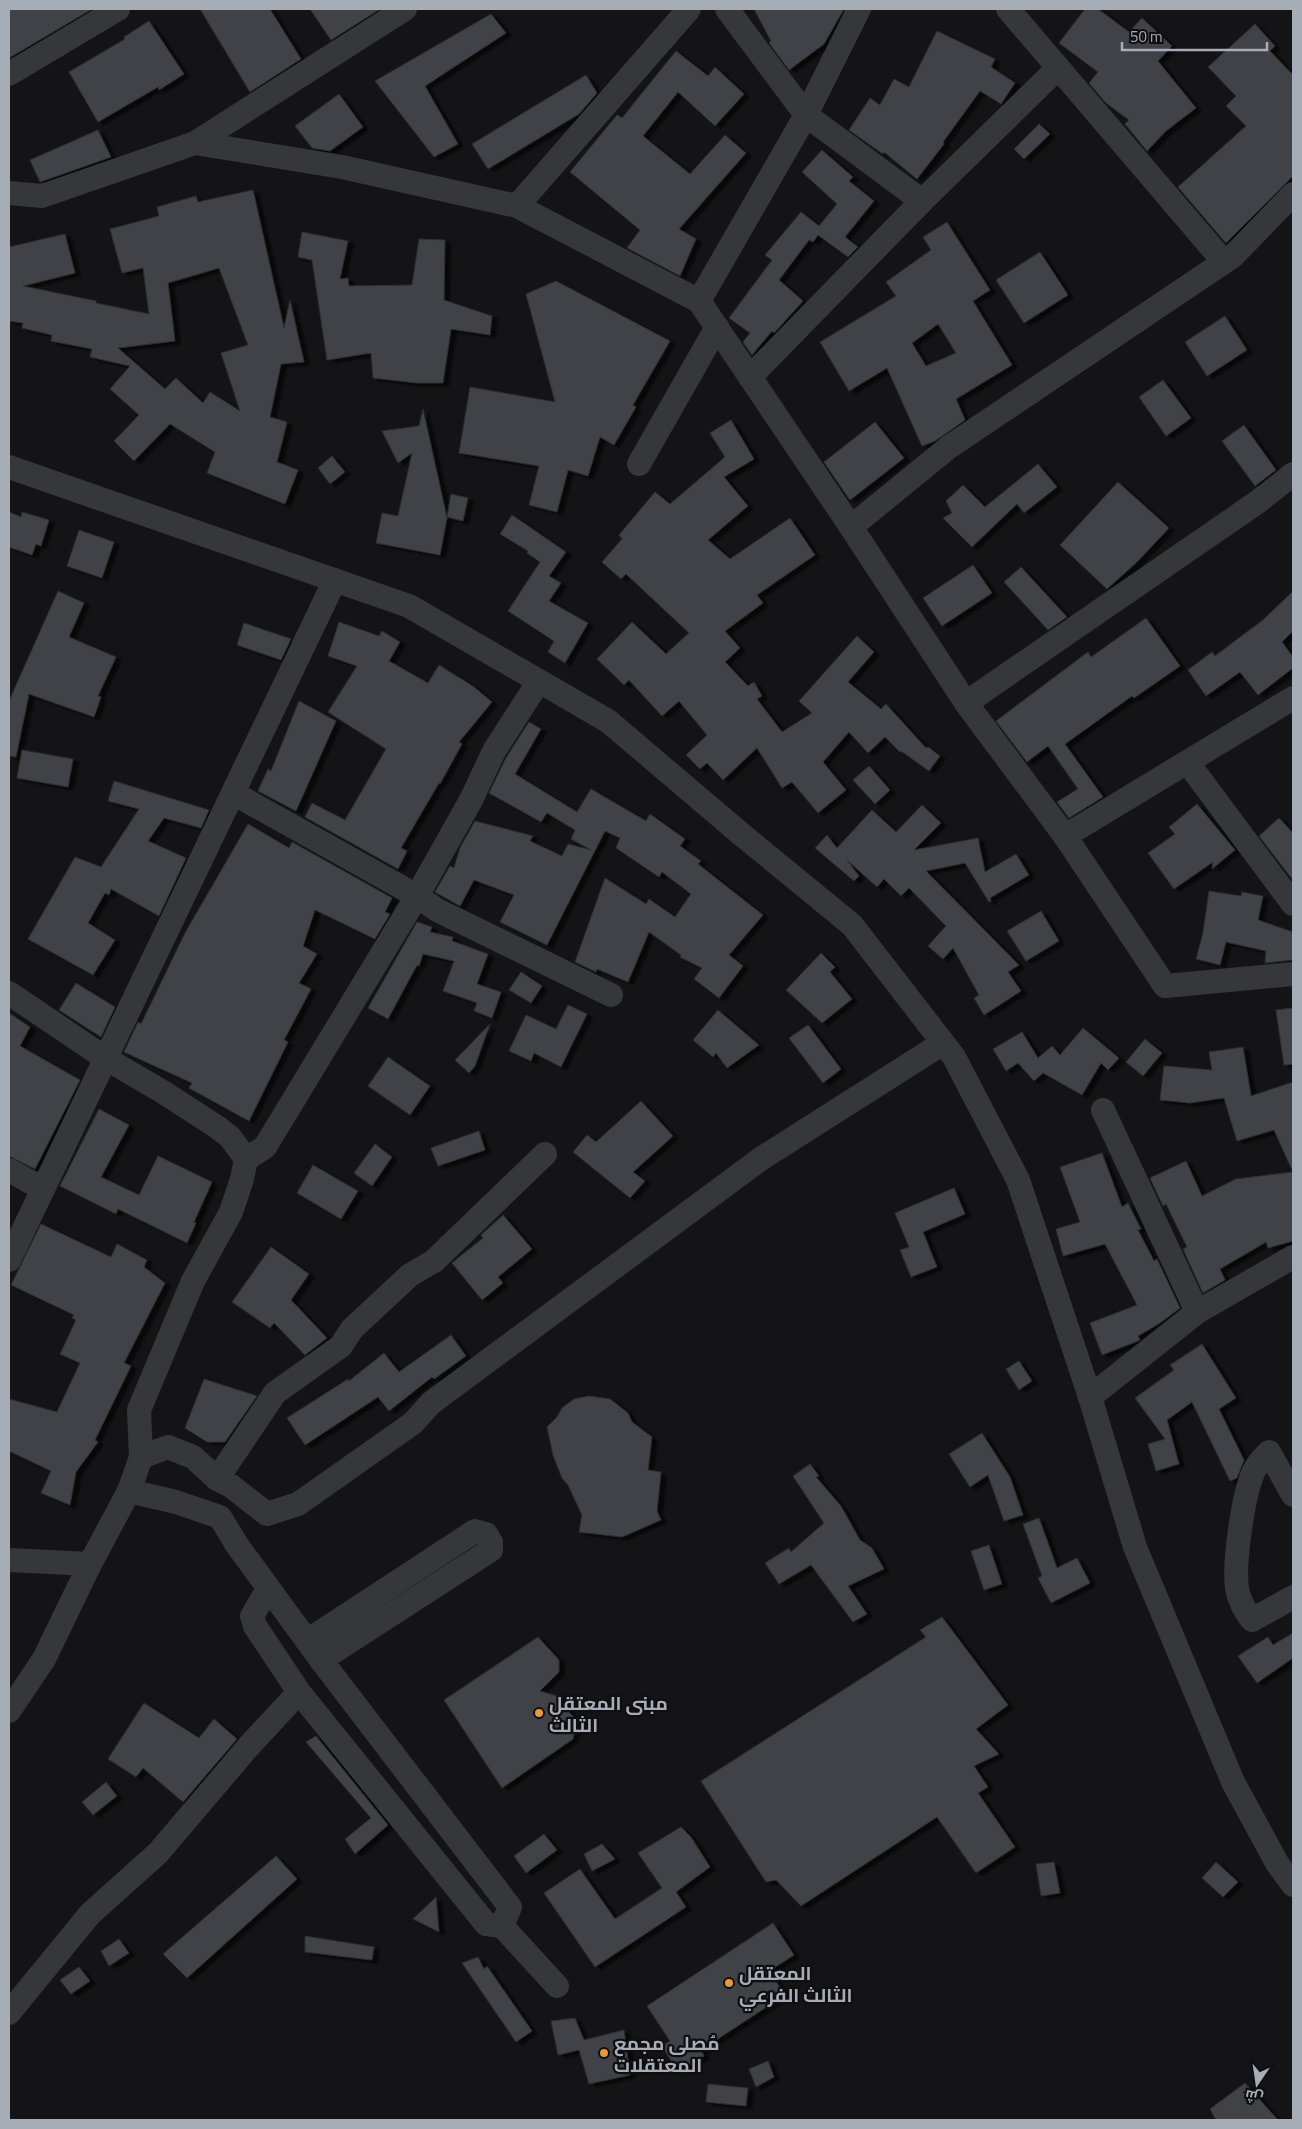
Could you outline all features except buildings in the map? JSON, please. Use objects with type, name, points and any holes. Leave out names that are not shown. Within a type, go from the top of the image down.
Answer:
[{"type":"street","points":[[9,74],[118,9]]},
{"type":"street","points":[[9,194],[42,196],[195,143],[405,9]]},
{"type":"street","points":[[517,206],[689,9]]},
{"type":"street","points":[[727,9],[806,115],[922,201]]},
{"type":"street","points":[[699,300],[806,115],[859,9]]},
{"type":"street","points":[[1008,9],[1224,262]]},
{"type":"street","points":[[750,377],[922,201],[1058,68]]},
{"type":"street","points":[[195,143],[342,167],[517,206],[699,300],[852,527],[966,703],[1065,836],[1165,986],[1293,974]]},
{"type":"street","points":[[852,527],[949,447],[1233,256],[1293,194]]},
{"type":"street","points":[[639,464],[717,327]]},
{"type":"street","points":[[9,467],[409,606],[608,721],[852,925],[954,1057],[1018,1180],[1090,1397],[1135,1547],[1233,1782],[1277,1864],[1293,1885]]},
{"type":"street","points":[[966,703],[1259,501],[1293,474]]},
{"type":"street","points":[[9,1260],[336,580]]},
{"type":"street","points":[[9,1711],[44,1659],[90,1564],[129,1491],[140,1457],[139,1410],[193,1281],[230,1212],[242,1179],[246,1159],[265,1147],[417,896],[471,800],[494,751],[540,681]]},
{"type":"street","points":[[1065,836],[1293,698]]},
{"type":"street","points":[[1188,762],[1293,904]]},
{"type":"street","points":[[233,793],[417,896],[436,910],[611,995]]},
{"type":"street","points":[[9,993],[105,1058],[163,1092],[230,1137],[246,1159]]},
{"type":"street","points":[[140,1457],[168,1447],[193,1457],[216,1479],[231,1486],[267,1514],[298,1504],[413,1423],[431,1404],[762,1158],[943,1043]]},
{"type":"street","points":[[1103,1110],[1197,1312]]},
{"type":"street","points":[[216,1479],[275,1393],[341,1346],[359,1322],[410,1275],[434,1261],[546,1154]]},
{"type":"street","points":[[9,1170],[43,1189]]},
{"type":"street","points":[[1090,1397],[1197,1312],[1293,1257]]},
{"type":"street","points":[[1293,1495],[1269,1452],[1259,1462],[1253,1473],[1244,1508],[1238,1550],[1238,1590],[1244,1609],[1252,1620],[1293,1597]]},
{"type":"street","points":[[129,1491],[176,1502],[220,1517],[268,1589],[510,1907],[502,1926]]},
{"type":"street","points":[[307,1641],[475,1531],[486,1534],[491,1542],[491,1550],[321,1660]]},
{"type":"street","points":[[9,1560],[90,1564]]},
{"type":"street","points":[[268,1589],[252,1616],[254,1626],[299,1692],[486,1924],[502,1926],[557,1986]]},
{"type":"street","points":[[9,2013],[90,1914],[158,1853],[248,1747],[299,1692]]},
{"type":"place","name":"مبنى المعتقل الثالث","points":[[539,1713]]},
{"type":"place","name":"المعتقل الثالث الفرعي","points":[[729,1983]]},
{"type":"place","name":"مُصلى مجمع المعتقلات","points":[[604,2053]]}]
